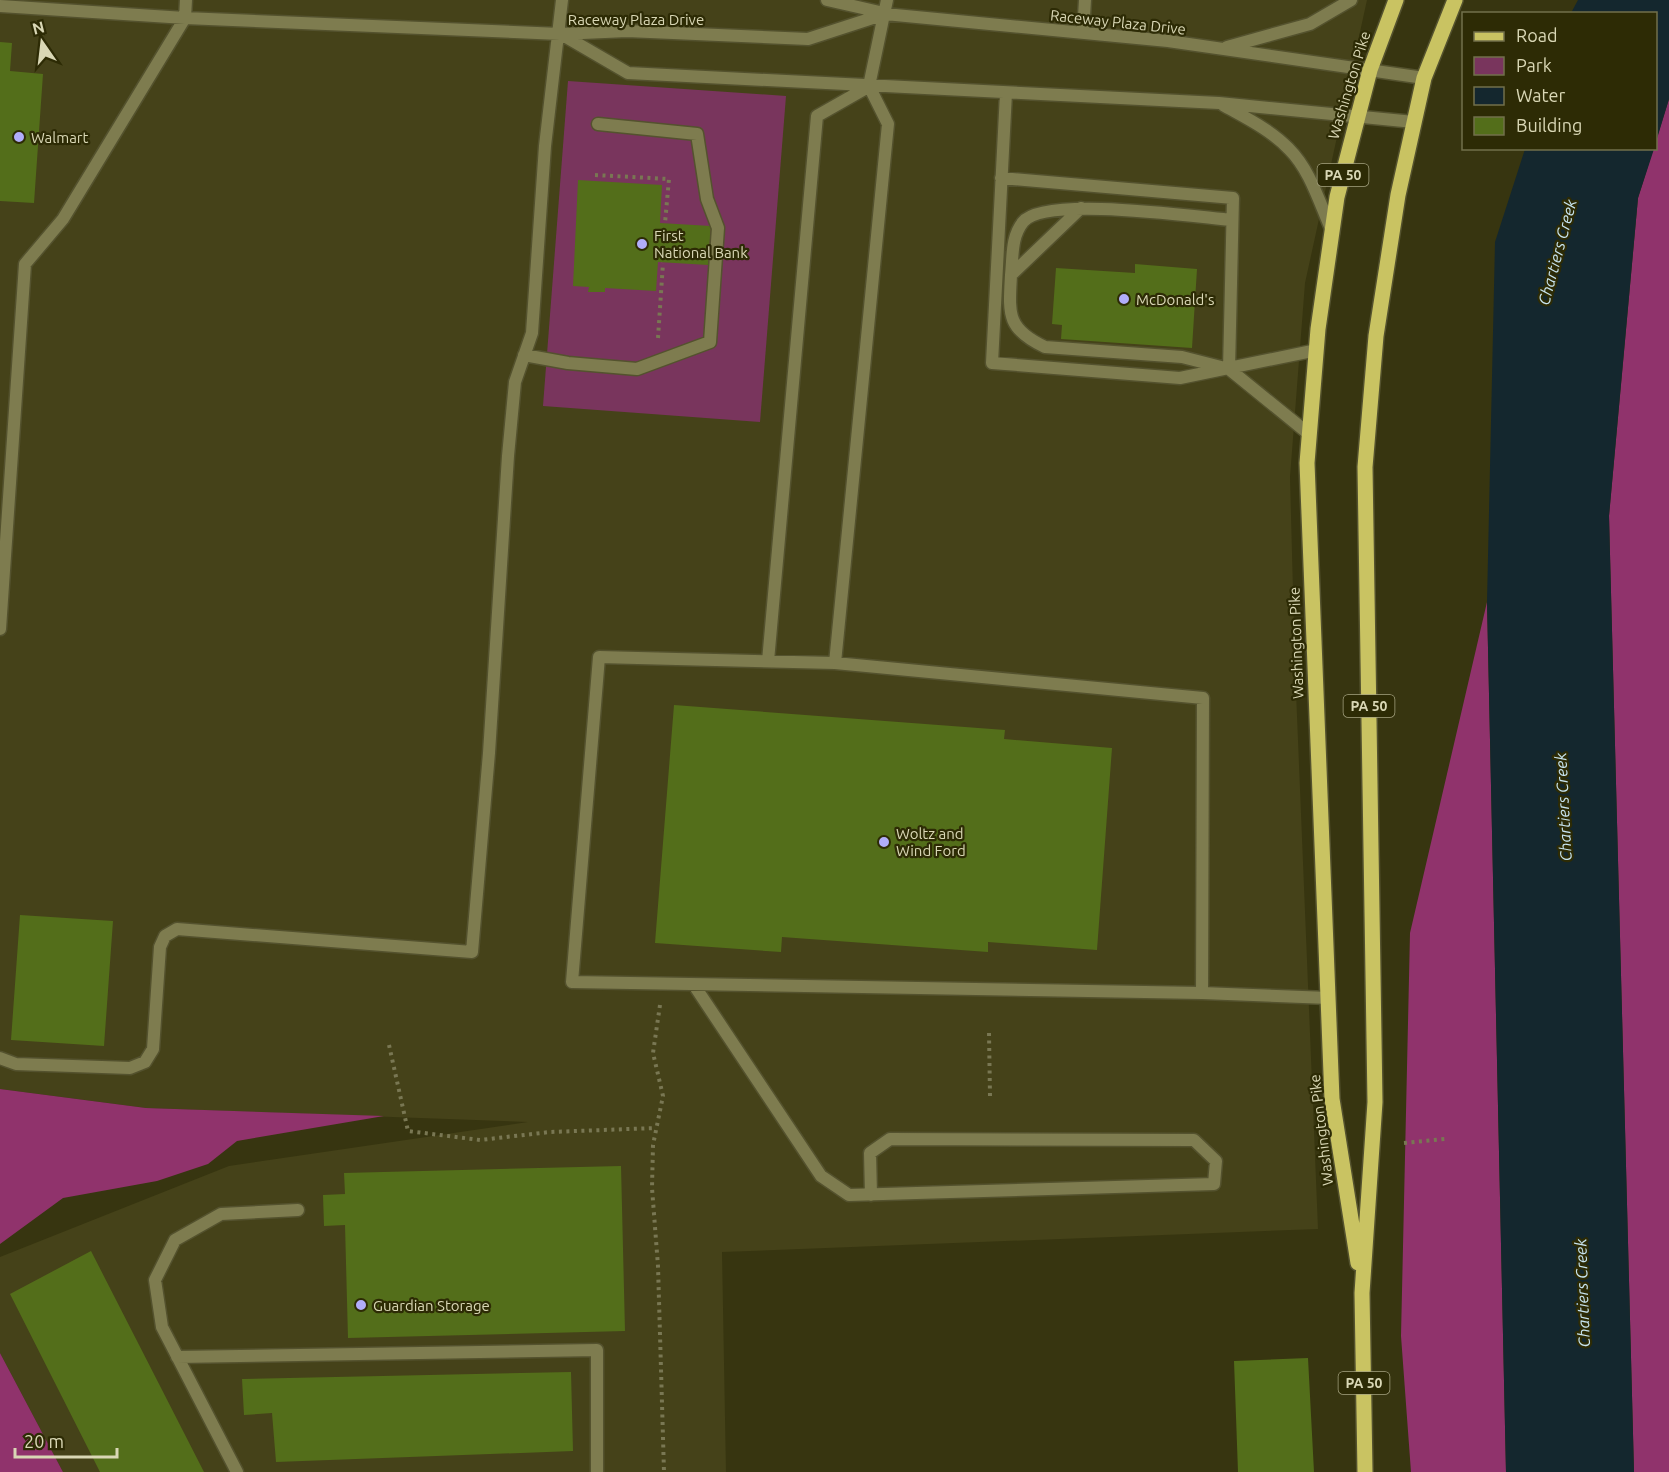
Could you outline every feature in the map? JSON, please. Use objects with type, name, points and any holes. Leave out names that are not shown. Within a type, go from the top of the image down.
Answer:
[{"type":"main road","name":"Washington Pike","points":[[1362,1293],[1332,1099],[1307,463],[1317,350],[1338,197],[1356,117],[1370,70],[1396,0]]},
{"type":"main road","name":"Washington Pike","points":[[1365,1472],[1362,1293],[1375,1102],[1365,467],[1376,336],[1398,195],[1424,78],[1455,0]]},
{"type":"lane","points":[[115,13],[116,0]]},
{"type":"lane","points":[[0,629],[25,264],[63,219],[185,18],[186,0]]},
{"type":"lane","points":[[0,1058],[16,1064],[118,1068],[130,1068],[145,1062],[153,1049],[160,947],[165,936],[177,929],[472,952],[489,753],[508,456],[515,382],[532,333],[545,146],[560,34],[562,0]]},
{"type":"lane","points":[[827,0],[885,14]]},
{"type":"lane","points":[[835,663],[888,123],[869,86],[887,0]]},
{"type":"lane","points":[[1083,33],[1085,0]]},
{"type":"lane","points":[[1221,49],[1310,24],[1352,0]]},
{"type":"lane","name":"Raceway Plaza Drive","points":[[0,6],[185,18],[560,34],[627,31],[808,39],[885,14],[1221,49],[1424,78]]},
{"type":"lane","name":"Raceway Plaza Drive","points":[[560,34],[628,72],[1219,103],[1414,122]]},
{"type":"lane","points":[[768,661],[817,116],[869,86]]},
{"type":"lane","points":[[1006,93],[992,363],[1180,378],[1317,350]]},
{"type":"lane","points":[[1219,103],[1269,132],[1290,150],[1305,170],[1333,233]]},
{"type":"lane","points":[[524,355],[568,363],[637,369],[710,342],[718,228],[706,199],[697,134],[598,124]]},
{"type":"lane","points":[[1001,178],[1233,198],[1229,369]]},
{"type":"lane","points":[[1232,220],[1081,208],[1044,211],[1024,219],[1014,235],[1010,306],[1013,323],[1024,337],[1045,347],[1182,357],[1229,369],[1310,434]]},
{"type":"lane","points":[[1011,275],[1081,208]]},
{"type":"lane","points":[[1202,993],[1203,698],[835,663],[599,657],[572,982],[1202,993],[1329,998]]},
{"type":"lane","points":[[694,985],[821,1176],[849,1195],[871,1195],[1214,1184],[1216,1161],[1194,1140],[890,1140],[870,1153],[871,1195]]},
{"type":"lane","points":[[237,1472],[162,1327],[156,1280],[175,1240],[221,1214],[298,1210]]},
{"type":"lane","points":[[177,1357],[597,1350],[597,1472]]},
{"type":"path","points":[[596,175],[669,179],[665,223]]},
{"type":"path","points":[[657,363],[663,263]]},
{"type":"path","points":[[664,984],[652,1053],[663,1096],[653,1145],[652,1188],[658,1277],[664,1472]]},
{"type":"path","points":[[989,1033],[990,1096]]},
{"type":"path","points":[[389,1045],[408,1131],[480,1140],[550,1132],[656,1128]]},
{"type":"path","points":[[1404,1143],[1445,1139]]},
{"type":"shaded area","points":[[0,0],[1367,0],[1305,283],[1290,477],[1295,667],[1318,1229],[722,1252],[726,1472],[63,1472],[0,1353],[0,1257],[229,1166],[528,1122],[146,1108],[0,1089]]},
{"type":"shaded area","points":[[1669,99],[1669,1472],[1634,1472],[1609,516],[1638,198],[1653,150],[1657,150],[1657,137]]},
{"type":"shaded area","points":[[1487,602],[1506,1472],[1411,1472],[1401,1336],[1410,933]]},
{"type":"shaded area","points":[[0,1089],[146,1108],[384,1116],[237,1141],[208,1164],[157,1181],[63,1198],[0,1244]]},
{"type":"shaded area","points":[[0,1353],[63,1472],[0,1472]]},
{"type":"green space","points":[[568,81],[786,96],[760,422],[543,406]]},
{"type":"water","points":[[1578,0],[1669,0],[1669,99],[1657,139],[1657,12],[1572,12]]},
{"type":"water","name":"Chartiers Creek","points":[[1525,150],[1654,150],[1638,198],[1609,516],[1634,1472],[1506,1472],[1487,602],[1495,242]]},
{"type":"building","name":"Walmart","points":[[0,42],[12,43],[10,71],[43,74],[34,203],[0,201]]},
{"type":"building","name":"First National Bank","points":[[578,180],[662,185],[660,223],[711,226],[708,265],[658,262],[656,291],[605,288],[605,292],[588,292],[589,287],[573,286]]},
{"type":"building","name":"McDonald's","points":[[1135,264],[1197,269],[1192,348],[1061,339],[1062,325],[1052,324],[1056,268],[1135,273]]},
{"type":"building","name":"Woltz and Wind Ford","points":[[674,705],[1005,730],[1004,739],[1112,748],[1097,950],[988,942],[988,952],[782,937],[781,952],[655,943]]},
{"type":"building","points":[[20,915],[113,921],[104,1046],[11,1040]]},
{"type":"building","points":[[621,1166],[625,1331],[348,1338],[345,1225],[324,1226],[323,1195],[345,1194],[344,1173]]},
{"type":"building","points":[[91,1251],[204,1472],[100,1472],[10,1294]]},
{"type":"building","points":[[1308,1358],[1314,1472],[1238,1472],[1234,1361]]},
{"type":"building","points":[[571,1372],[573,1451],[276,1462],[272,1413],[244,1415],[242,1379]]},
{"type":"place","name":"Walmart","points":[[19,137]]},
{"type":"place","name":"First National Bank","points":[[642,244]]},
{"type":"place","name":"McDonald's","points":[[1124,299]]},
{"type":"place","name":"Woltz and Wind Ford","points":[[884,842]]},
{"type":"place","name":"Guardian Storage","points":[[361,1305]]}]
